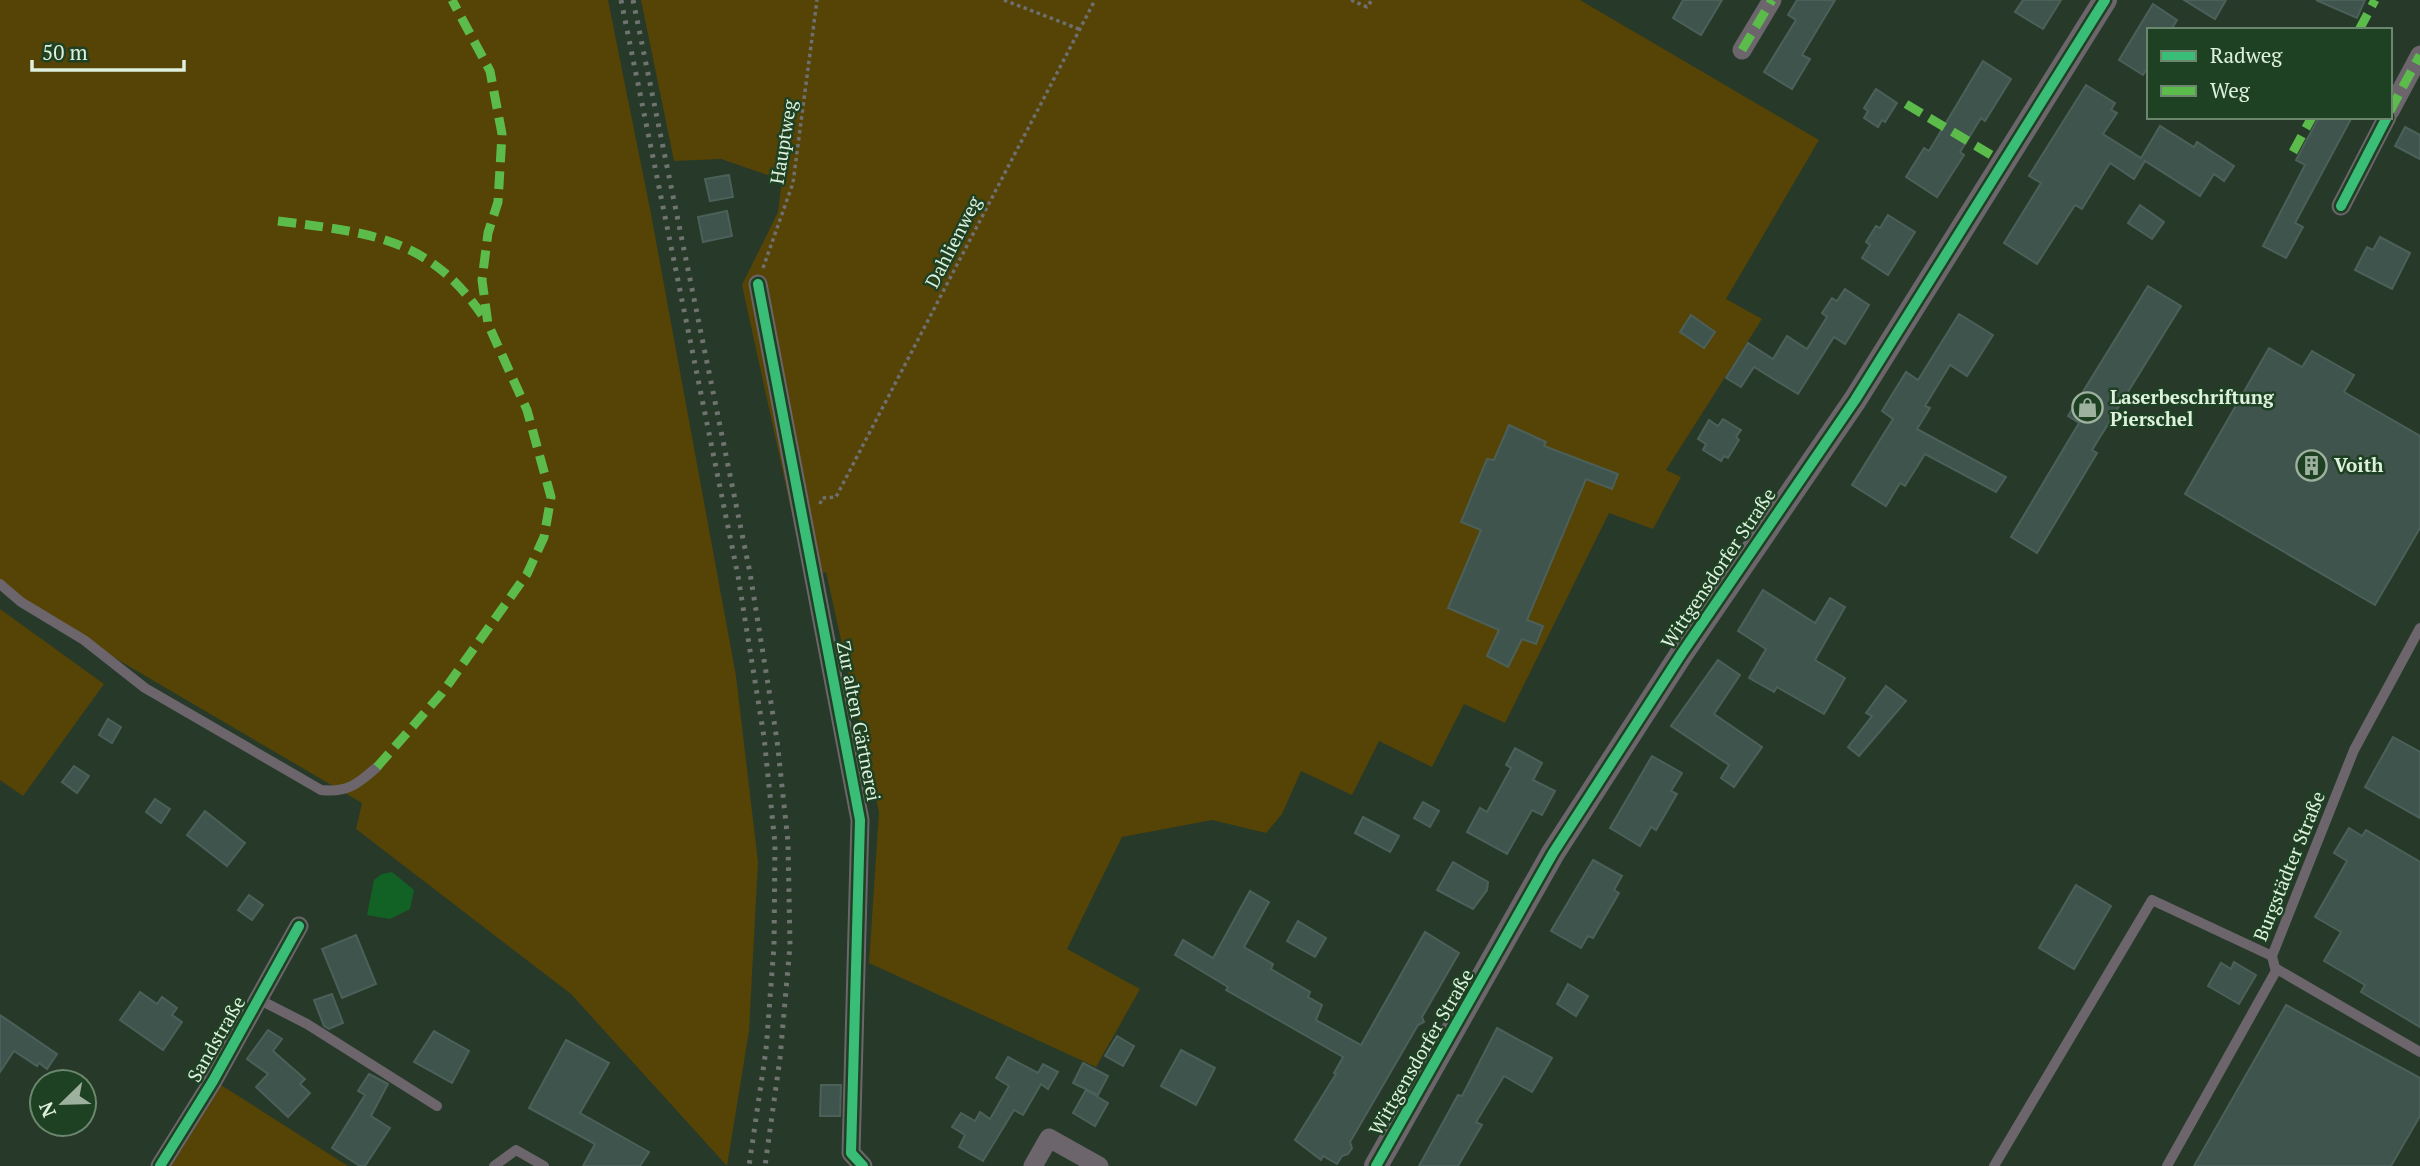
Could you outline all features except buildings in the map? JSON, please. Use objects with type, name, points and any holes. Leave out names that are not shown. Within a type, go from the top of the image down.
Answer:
[{"type":"street","points":[[1742,50],[1772,0]]},
{"type":"street","name":"Wittgensdorfer Straße","points":[[1376,1166],[1553,853],[1682,653],[1855,400],[2105,0]]},
{"type":"street","points":[[2392,107],[2420,55]]},
{"type":"street","points":[[2341,206],[2386,119]]},
{"type":"street","name":"Zur alten Gärtnerei","points":[[758,284],[859,820],[851,1153],[863,1166]]},
{"type":"street","name":"Sandstraße","points":[[160,1166],[299,926]]},
{"type":"street","points":[[1032,1166],[1049,1138],[1099,1166]]},
{"type":"lane","points":[[0,584],[22,602],[85,640],[145,688],[321,789],[336,792],[352,788],[377,767]]},
{"type":"lane","name":"Burgstädter Straße","points":[[2420,628],[2354,750],[2272,956],[2277,969],[2420,1052]]},
{"type":"lane","points":[[1994,1166],[2152,900],[2272,956]]},
{"type":"lane","points":[[2167,1166],[2277,969]]},
{"type":"lane","points":[[258,999],[307,1024],[437,1106]]},
{"type":"lane","points":[[494,1166],[516,1150],[544,1166]]},
{"type":"path","points":[[1004,0],[1079,29]]},
{"type":"path","points":[[1351,0],[1367,7],[1371,0]]},
{"type":"shaded area","points":[[0,0],[608,0],[651,214],[736,676],[758,862],[749,1031],[727,1166],[571,994],[356,829],[362,803],[120,661],[0,584]]},
{"type":"shaded area","points":[[641,0],[1580,0],[1819,140],[1726,299],[1762,319],[1666,470],[1681,477],[1653,529],[1609,513],[1505,723],[1464,704],[1432,767],[1379,741],[1352,795],[1301,771],[1282,814],[1266,833],[1212,820],[1122,837],[1067,949],[1140,989],[1096,1067],[869,963],[879,812],[826,572],[806,578],[742,285],[778,212],[782,180],[721,159],[674,161]]},
{"type":"shaded area","points":[[0,609],[104,684],[23,796],[0,780]]},
{"type":"shaded area","points":[[392,872],[414,890],[410,909],[390,919],[367,915],[374,880],[382,874]]},
{"type":"shaded area","points":[[221,1085],[348,1166],[171,1166]]},
{"type":"railway","points":[[621,0],[738,576],[764,737],[775,844],[774,946],[766,1050],[749,1166]]},
{"type":"railway","points":[[633,0],[750,573],[777,740],[788,842],[790,945],[780,1058],[765,1166]]},
{"type":"marked path","points":[[377,767],[442,693],[527,574],[544,537],[551,497],[527,410],[488,324],[482,280],[488,233],[498,202],[502,134],[490,71],[452,0]]},
{"type":"marked path","points":[[1742,50],[1772,0]]},
{"type":"marked path","points":[[2360,28],[2375,0]]},
{"type":"marked path","points":[[2392,107],[2420,55]]},
{"type":"marked path","points":[[1906,104],[2003,162]]},
{"type":"marked path","points":[[2293,152],[2311,119]]},
{"type":"marked path","points":[[278,221],[370,236],[421,256],[465,293],[486,321]]},
{"type":"cycle path","points":[[1376,1166],[1553,853],[1682,653],[1855,400],[2105,0]]},
{"type":"cycle path","points":[[2341,206],[2386,119]]},
{"type":"cycle path","points":[[758,284],[860,820],[851,1153],[863,1166]]},
{"type":"cycle path","points":[[160,1166],[213,1081],[299,926]]},
{"type":"place","name":"Laserbeschriftung Pierschel","points":[[2087,408]]},
{"type":"place","name":"Voith","points":[[2311,465]]}]
